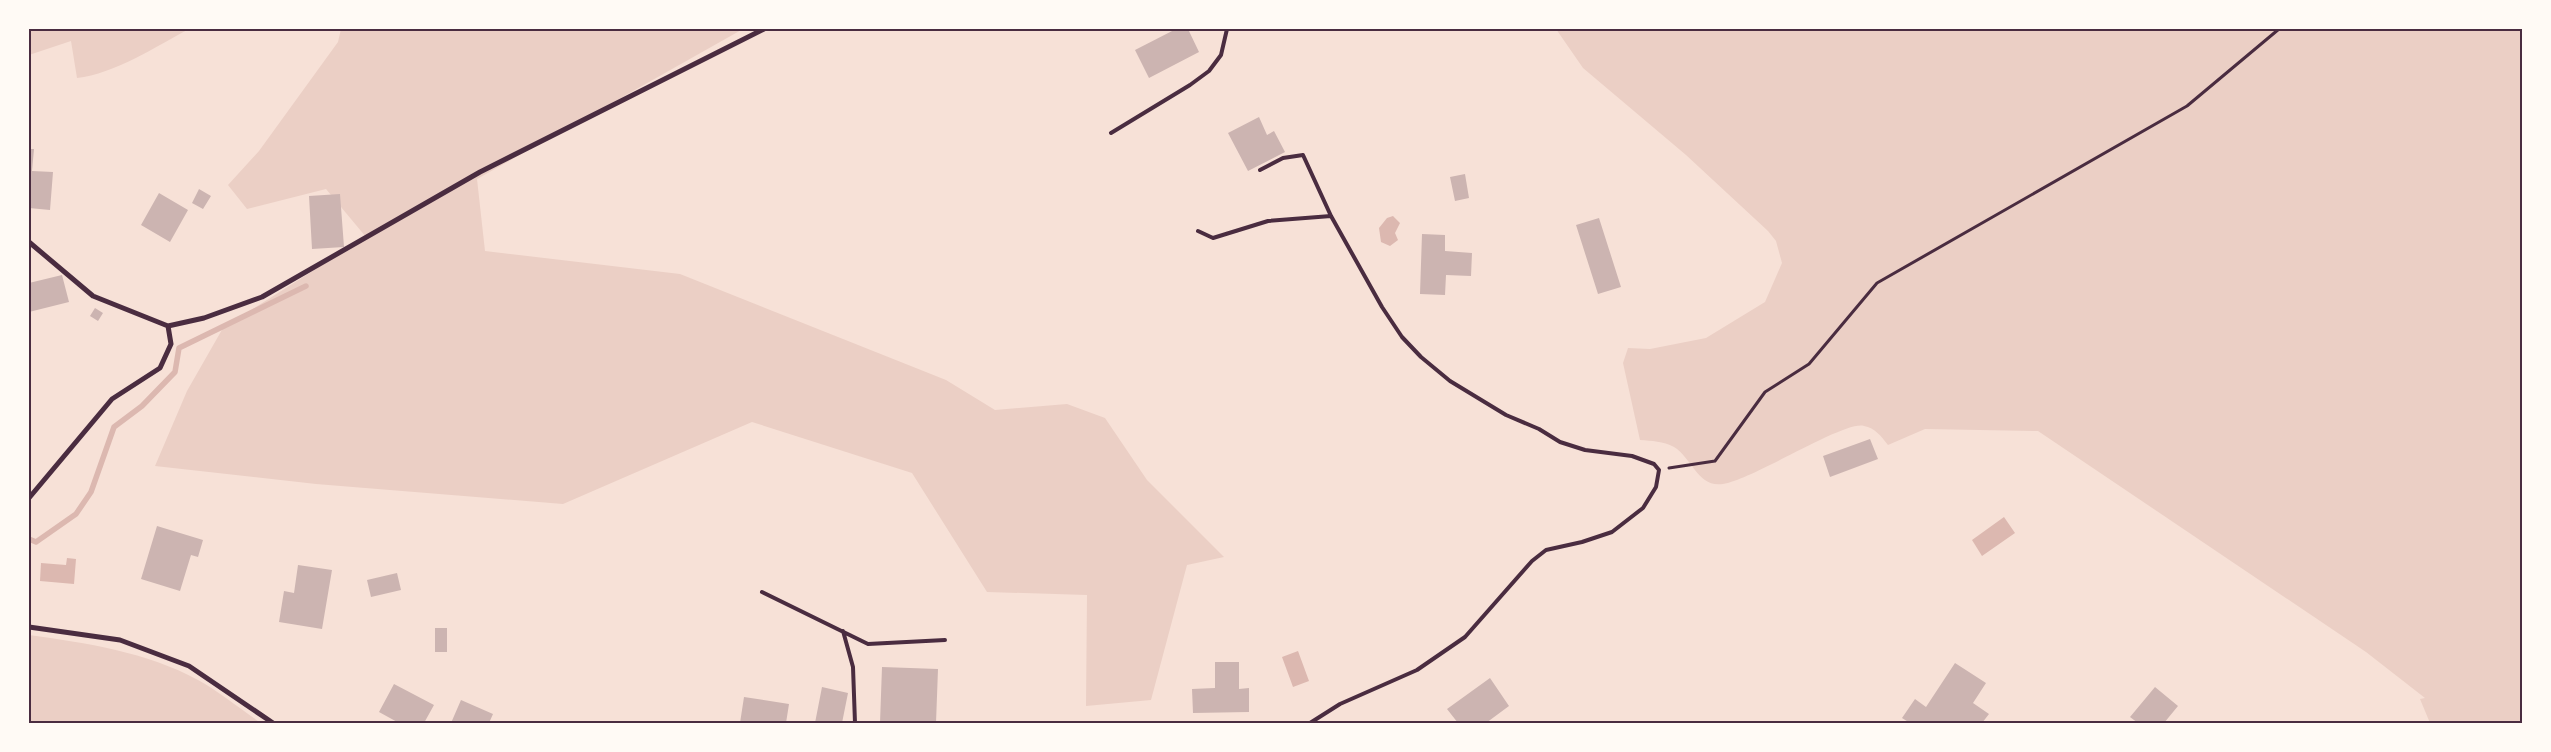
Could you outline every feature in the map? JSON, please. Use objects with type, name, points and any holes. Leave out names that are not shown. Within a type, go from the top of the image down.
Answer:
[{"type":"street","points":[[29,242],[93,296],[168,326],[204,318],[262,297],[480,172],[764,29]]},
{"type":"street","points":[[29,498],[112,399],[160,368],[171,344],[168,326]]},
{"type":"street","points":[[29,627],[120,640],[189,666],[274,723]]},
{"type":"lane","points":[[1111,133],[1210,71],[1220,55],[1226,29]]},
{"type":"lane","points":[[1260,170],[1284,158],[1302,155],[1331,216],[1382,307],[1402,337],[1421,357],[1450,381],[1506,415],[1539,429],[1560,442],[1593,452],[1632,456],[1654,464],[1658,470],[1656,487],[1642,508],[1612,532],[1582,542],[1546,550],[1532,562],[1465,637],[1417,670],[1340,704],[1310,723]]},
{"type":"lane","points":[[1198,231],[1213,238],[1268,222],[1331,216]]},
{"type":"lane","points":[[762,592],[843,630],[868,644],[945,640]]},
{"type":"lane","points":[[843,630],[853,667],[855,723]]},
{"type":"path","points":[[1658,470],[1715,461],[1765,392],[1809,364],[1877,283],[2187,106],[2279,29]]},
{"type":"shaded area","points":[[29,29],[189,29],[120,65],[106,71],[77,78],[71,41],[29,55]]},
{"type":"shaded area","points":[[341,29],[743,29],[477,179],[485,251],[680,274],[946,380],[995,410],[1067,404],[1105,418],[1147,480],[1224,557],[1187,565],[1151,700],[1086,706],[1087,595],[987,592],[912,473],[752,422],[563,504],[316,484],[155,466],[187,391],[223,328],[366,237],[326,189],[247,209],[228,185],[259,151],[338,42]]},
{"type":"shaded area","points":[[1556,29],[2522,29],[2522,723],[2430,723],[2420,699],[2425,698],[2366,652],[2038,431],[1925,429],[1888,445],[1875,431],[1864,426],[1854,427],[1819,440],[1755,472],[1723,484],[1714,484],[1701,477],[1686,458],[1674,447],[1662,442],[1640,440],[1623,363],[1628,348],[1650,349],[1706,338],[1765,302],[1782,263],[1776,241],[1768,231],[1686,155],[1583,68]]},
{"type":"shaded area","points":[[1393,216],[1400,223],[1395,233],[1398,240],[1390,246],[1381,242],[1379,228],[1387,218]]},
{"type":"shaded area","points":[[2004,517],[2015,533],[1982,556],[1972,540]]},
{"type":"shaded area","points":[[67,558],[76,559],[74,584],[40,581],[41,563],[66,565]]},
{"type":"shaded area","points":[[29,635],[94,645],[158,662],[198,680],[261,723],[29,723]]},
{"type":"shaded area","points":[[1298,651],[1309,681],[1293,687],[1282,657]]},
{"type":"building","points":[[1176,29],[1188,29],[1199,52],[1149,78],[1135,50]]},
{"type":"building","points":[[1259,117],[1267,135],[1274,131],[1285,152],[1248,171],[1228,133]]},
{"type":"building","points":[[29,149],[34,149],[32,171],[53,172],[50,210],[29,208]]},
{"type":"building","points":[[1465,174],[1469,198],[1455,201],[1450,177]]},
{"type":"building","points":[[199,189],[211,196],[203,209],[192,203]]},
{"type":"building","points":[[159,193],[188,210],[170,242],[141,225]]},
{"type":"building","points":[[340,194],[344,247],[312,249],[309,196]]},
{"type":"building","points":[[1599,218],[1621,287],[1598,294],[1576,225]]},
{"type":"building","points":[[1422,234],[1445,235],[1445,251],[1472,253],[1471,276],[1446,275],[1445,295],[1420,294]]},
{"type":"building","points":[[62,275],[69,302],[29,312],[29,283]]},
{"type":"building","points":[[95,308],[103,313],[98,321],[90,316]]},
{"type":"building","points":[[1870,439],[1878,459],[1830,477],[1823,456]]},
{"type":"building","points":[[157,526],[203,540],[198,557],[191,555],[180,591],[141,579]]},
{"type":"building","points":[[298,565],[332,570],[322,629],[279,622],[284,591],[294,593]]},
{"type":"building","points":[[397,573],[401,590],[371,597],[367,580]]},
{"type":"building","points":[[435,628],[447,628],[447,652],[435,652]]},
{"type":"building","points":[[1215,662],[1239,662],[1239,689],[1249,688],[1249,712],[1193,713],[1192,689],[1215,688]]},
{"type":"building","points":[[1955,663],[1986,683],[1973,703],[1989,714],[1982,723],[1910,723],[1902,718],[1915,699],[1926,707]]},
{"type":"building","points":[[882,667],[938,669],[936,723],[880,723]]},
{"type":"building","points":[[1490,678],[1509,706],[1486,723],[1458,723],[1447,709]]},
{"type":"building","points":[[394,684],[434,705],[424,723],[399,723],[379,712]]},
{"type":"building","points":[[822,687],[848,693],[842,723],[815,723]]},
{"type":"building","points":[[2155,687],[2178,706],[2164,723],[2138,723],[2130,717]]},
{"type":"building","points":[[744,697],[789,704],[786,723],[740,723]]},
{"type":"building","points":[[461,700],[493,714],[489,723],[451,723]]},
{"type":"waterway","points":[[29,539],[36,542],[76,514],[91,492],[114,427],[142,406],[175,372],[179,348],[306,286]]}]
